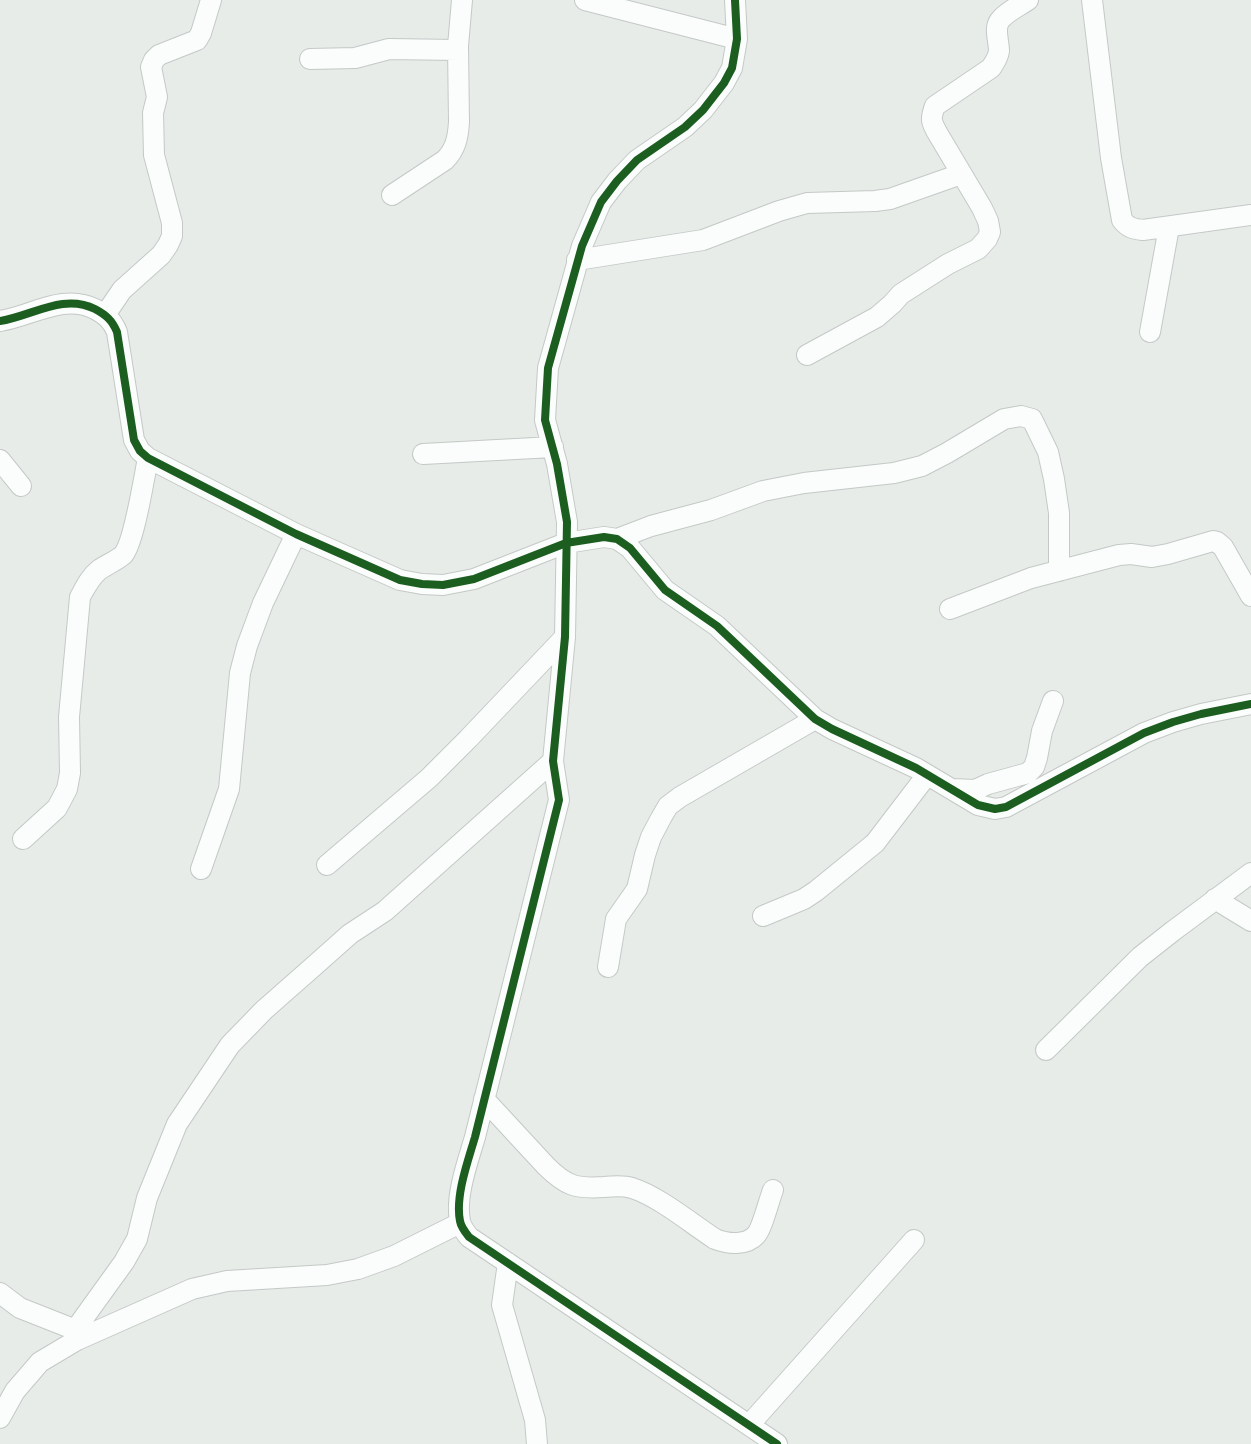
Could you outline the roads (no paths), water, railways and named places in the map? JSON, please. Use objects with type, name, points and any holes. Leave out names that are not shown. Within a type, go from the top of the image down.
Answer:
[{"type":"street","points":[[105,315],[122,290],[161,255],[172,236],[172,223],[154,155],[153,113],[157,97],[151,67],[159,55],[196,40],[201,33],[211,0]]},
{"type":"street","points":[[392,195],[445,160],[455,146],[459,133],[458,50],[462,0]]},
{"type":"street","points":[[585,0],[737,39]]},
{"type":"street","points":[[735,0],[737,39],[732,68],[724,83],[703,110],[685,127],[637,160],[601,202],[577,260],[548,368],[545,420],[559,474],[567,522],[565,637],[553,761],[559,800],[461,1185],[459,1213],[460,1223],[469,1237],[777,1444]]},
{"type":"street","points":[[807,355],[877,317],[901,294],[948,264],[978,249],[987,239],[990,232],[988,221],[932,123],[931,115],[935,106],[991,68],[999,52],[997,25],[1000,19],[1028,0]]},
{"type":"street","points":[[1092,0],[1111,158],[1122,220],[1126,226],[1143,230],[1251,215]]},
{"type":"street","points":[[310,59],[356,58],[389,49],[458,50]]},
{"type":"street","points":[[577,260],[703,240],[779,211],[807,203],[890,199],[961,174]]},
{"type":"street","points":[[1150,332],[1169,227]]},
{"type":"street","points":[[0,321],[55,304],[69,303],[86,305],[105,315],[112,321],[117,332],[134,440],[140,451],[148,458],[296,534],[399,580],[444,585],[474,579],[566,543],[604,537],[617,539],[630,548],[665,590],[717,626],[814,719],[916,768],[978,805],[995,809],[1006,807],[1144,733],[1201,714],[1251,704]]},
{"type":"street","points":[[617,539],[651,526],[711,510],[763,491],[804,483],[894,473],[922,466],[1004,420],[1021,416],[1032,419],[1048,452],[1059,513],[1059,571]]},
{"type":"street","points":[[423,454],[553,447]]},
{"type":"street","points":[[23,839],[57,808],[67,789],[70,773],[69,717],[80,597],[87,583],[97,572],[124,554],[127,548],[148,458]]},
{"type":"street","points":[[0,460],[21,486]]},
{"type":"street","points":[[201,869],[230,789],[240,673],[247,646],[263,603],[296,534]]},
{"type":"street","points":[[950,609],[1009,585],[1119,555],[1160,556],[1213,540],[1223,548],[1251,596]]},
{"type":"street","points":[[327,866],[429,778],[565,637]]},
{"type":"street","points":[[950,789],[975,790],[1028,773],[1034,767],[1042,731],[1053,700]]},
{"type":"street","points":[[608,967],[616,919],[637,889],[651,837],[668,806],[814,719]]},
{"type":"street","points":[[0,1418],[15,1391],[40,1362],[77,1340],[82,1332],[137,1239],[147,1198],[177,1124],[230,1045],[264,1010],[350,934],[385,911],[553,761]]},
{"type":"street","points":[[763,916],[804,899],[875,843],[927,775]]},
{"type":"street","points":[[1046,1050],[1140,957],[1251,873]]},
{"type":"street","points":[[1215,899],[1251,921]]},
{"type":"street","points":[[484,1100],[546,1166],[568,1184],[586,1188],[630,1187],[651,1196],[715,1239],[725,1243],[748,1241],[758,1234],[772,1190]]},
{"type":"street","points":[[0,1293],[20,1308],[82,1332],[192,1290],[227,1281],[327,1275],[358,1269],[394,1256],[460,1223]]},
{"type":"street","points":[[749,1425],[914,1240]]},
{"type":"street","points":[[508,1263],[502,1305],[535,1420],[537,1444]]}]
